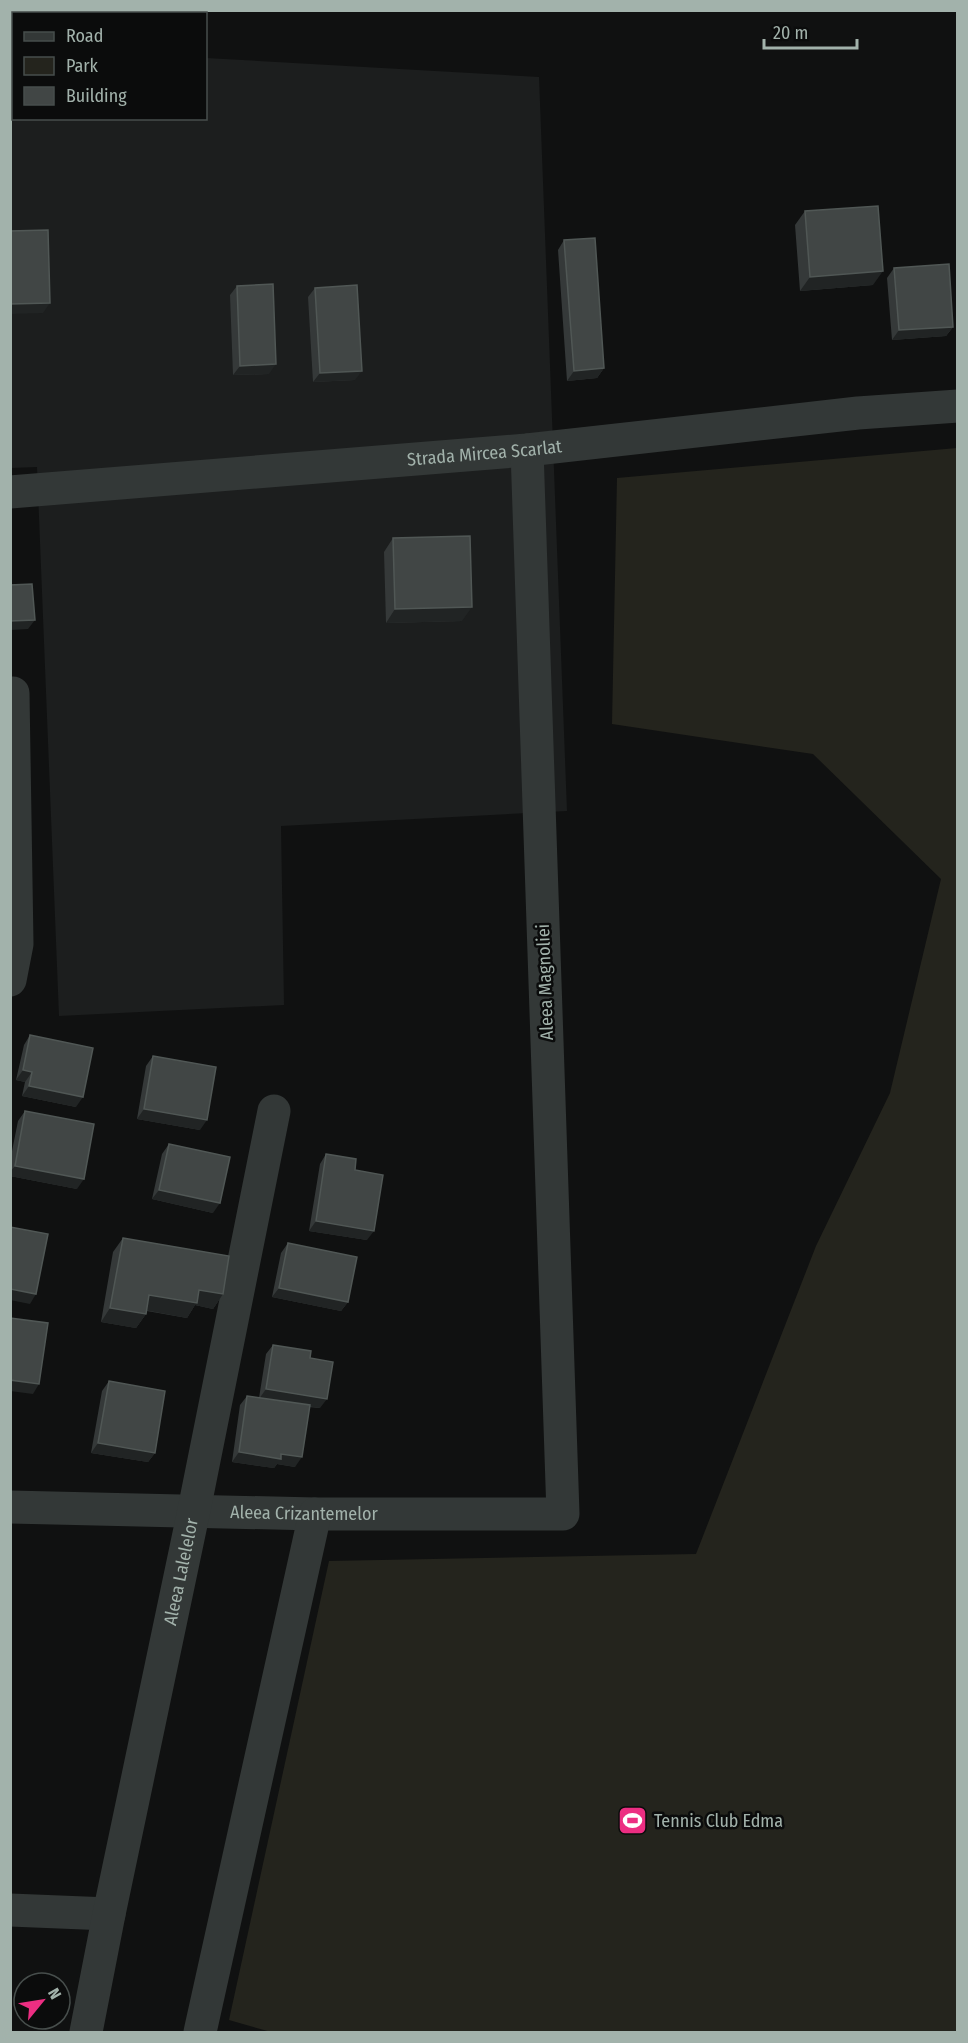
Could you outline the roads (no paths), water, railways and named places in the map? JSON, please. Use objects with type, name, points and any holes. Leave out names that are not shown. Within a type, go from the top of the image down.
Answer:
[{"type":"street","name":"Strada Mircea Scarlat","points":[[10,492],[527,450],[858,413],[957,406]]},
{"type":"street","name":"Aleea Magnoliei","points":[[527,450],[563,1514]]},
{"type":"street","points":[[10,980],[17,944],[12,693]]},
{"type":"street","name":"Aleea Lalelelor","points":[[86,2032],[274,1112]]},
{"type":"street","name":"Aleea Crizantemelor","points":[[10,1507],[315,1514],[563,1514]]},
{"type":"street","points":[[200,2032],[315,1514]]},
{"type":"street","points":[[10,1910],[109,1914]]},
{"type":"place","name":"Tennis Club Edma","points":[[633,1821]]}]
